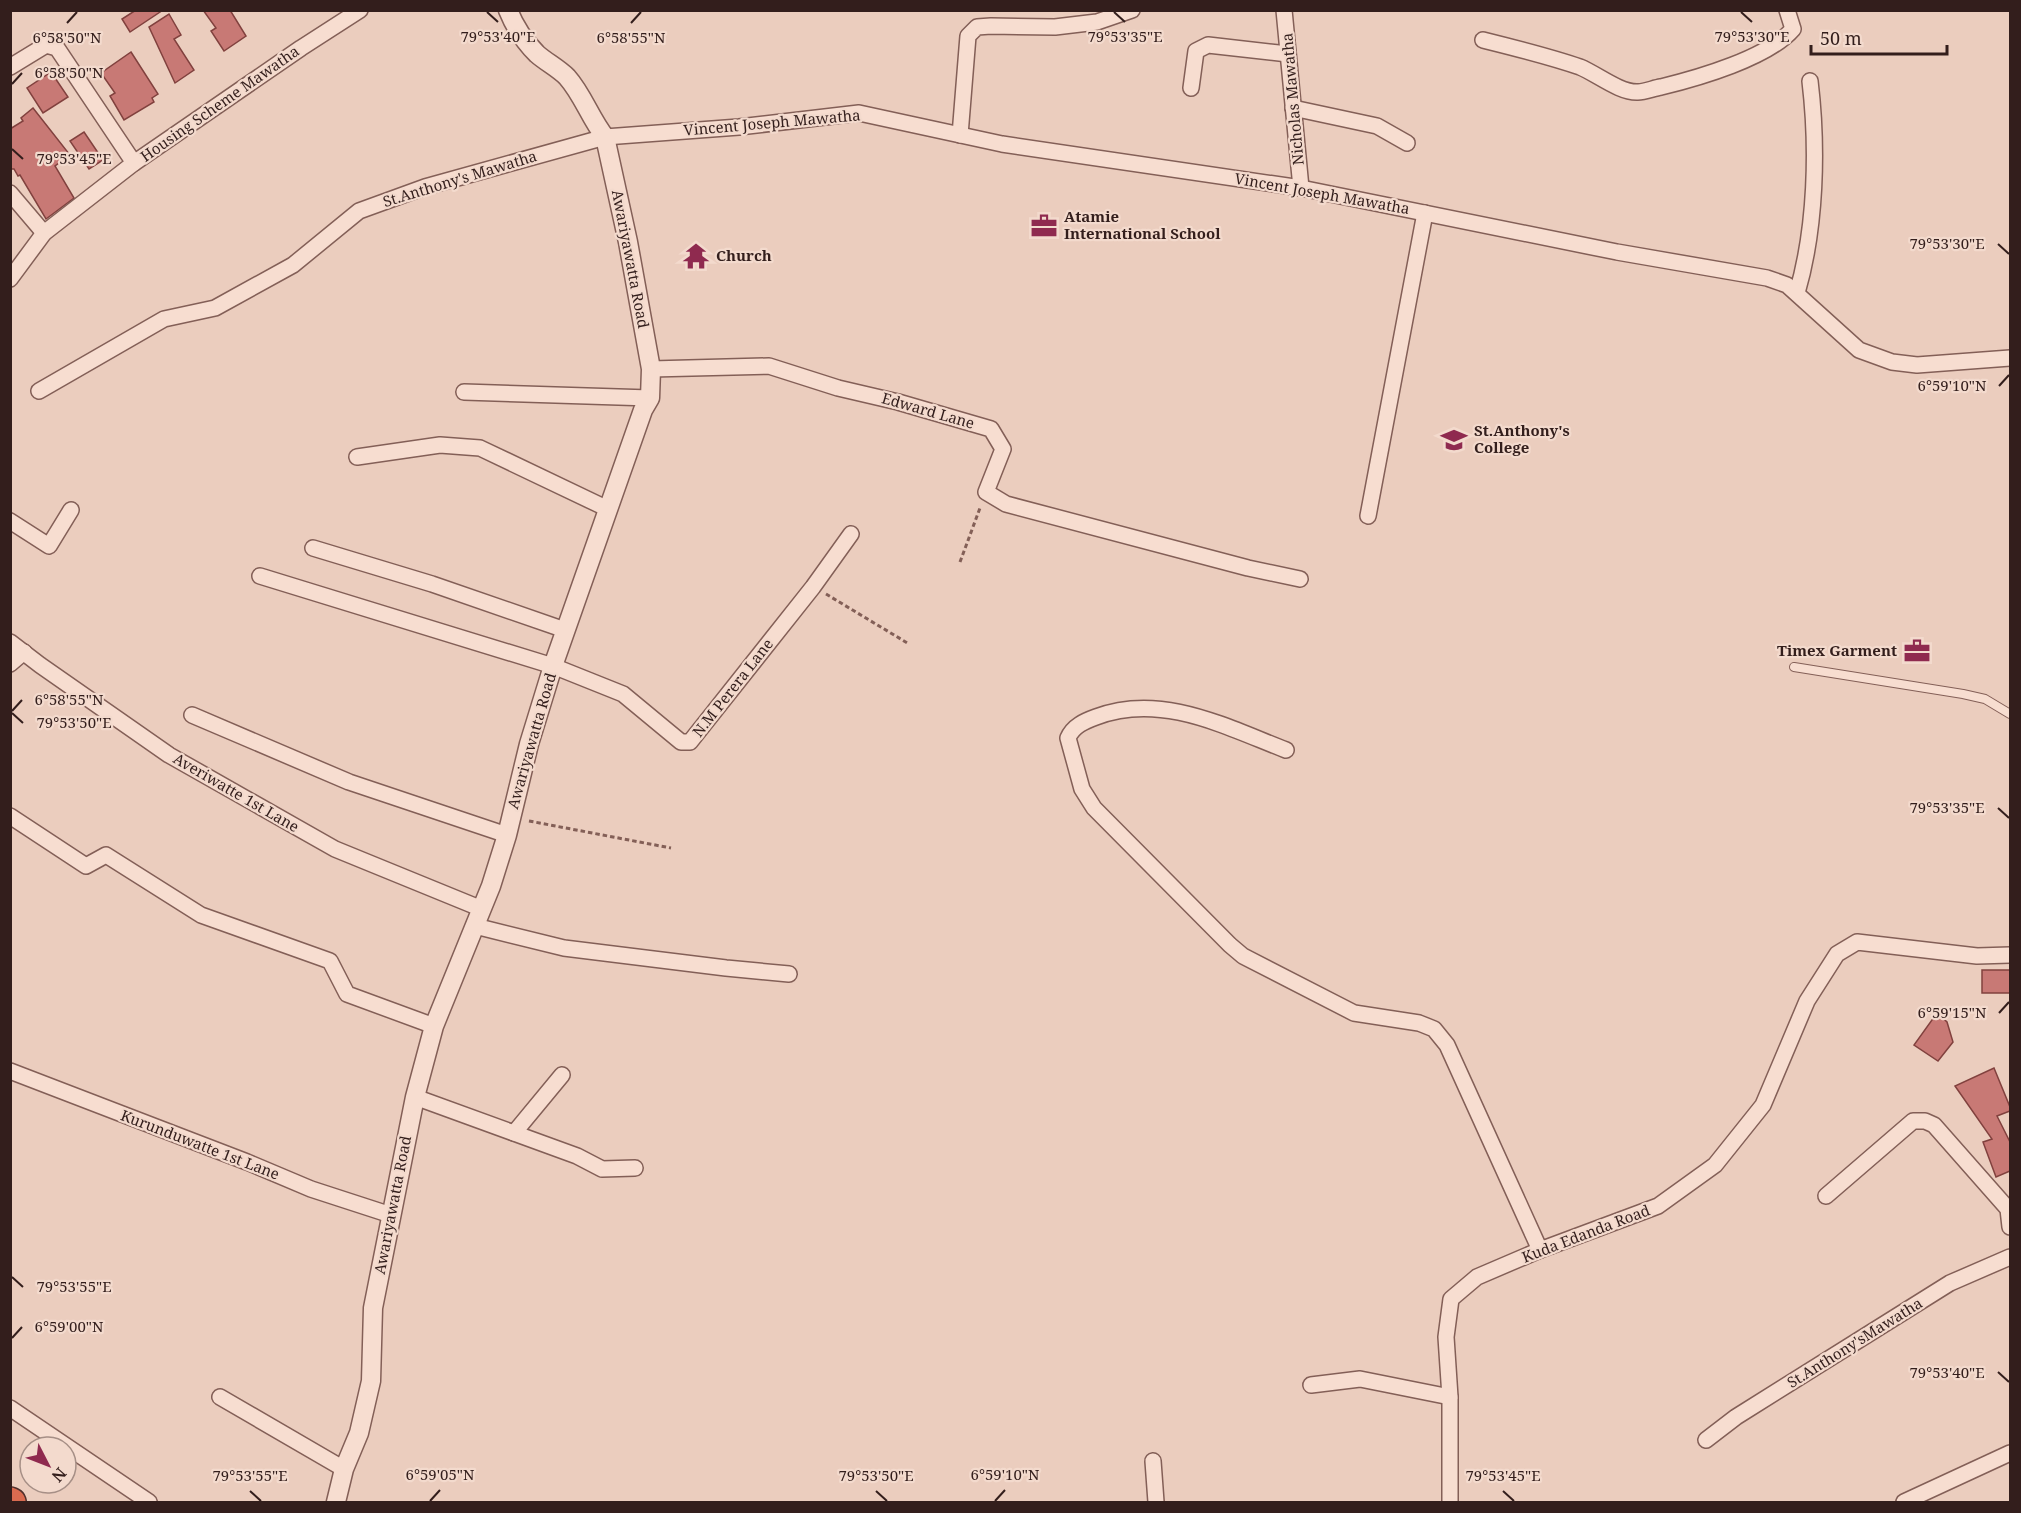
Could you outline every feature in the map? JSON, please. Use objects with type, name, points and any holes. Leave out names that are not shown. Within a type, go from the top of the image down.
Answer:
[{"type":"street","name":"Housing Scheme Mawatha","points":[[10,279],[44,233],[134,163],[360,10]]},
{"type":"street","name":"Awariyawatta Road","points":[[336,1503],[344,1469],[359,1433],[372,1381],[373,1308],[415,1097],[434,1026],[478,918],[509,826],[529,744],[564,630],[643,410],[650,398],[651,369],[628,242],[605,137],[585,102],[566,76],[536,53],[507,10]]},
{"type":"street","points":[[960,135],[968,36],[977,27],[1055,27],[1097,22],[1132,10]]},
{"type":"street","name":"Nicholas Mawatha","points":[[1284,10],[1301,188]]},
{"type":"street","points":[[1483,40],[1582,68],[1612,84],[1637,92],[1685,81],[1766,49],[1786,37],[1793,29],[1787,10]]},
{"type":"street","points":[[10,67],[46,45],[57,48],[134,163]]},
{"type":"street","points":[[1191,88],[1196,51],[1208,45],[1288,54]]},
{"type":"street","points":[[1797,293],[1810,228],[1815,122],[1810,81]]},
{"type":"street","points":[[1293,108],[1377,126],[1407,143]]},
{"type":"street","name":"Vincent Joseph Mawatha","points":[[605,137],[859,113],[1002,144],[1301,188],[1617,252],[1767,278],[1788,285],[1859,350],[1892,362],[1917,365],[2010,358]]},
{"type":"street","name":"St.Anthony's Mawatha","points":[[39,391],[164,319],[214,308],[293,265],[359,211],[425,187],[605,137]]},
{"type":"street","points":[[10,193],[44,233]]},
{"type":"street","points":[[1368,516],[1425,213]]},
{"type":"street","name":"Edward Lane","points":[[651,369],[769,366],[838,388],[898,402],[991,429],[1003,449],[986,492]]},
{"type":"street","points":[[464,392],[650,398]]},
{"type":"street","points":[[357,457],[440,445],[480,448],[608,509]]},
{"type":"street","points":[[986,492],[1006,504],[1248,568],[1300,579]]},
{"type":"street","points":[[10,521],[49,546],[70,510]]},
{"type":"street","name":"N.M Perera Lane","points":[[553,666],[623,694],[681,742],[690,742],[813,587],[851,534]]},
{"type":"street","points":[[313,548],[432,584],[564,630]]},
{"type":"street","points":[[260,576],[553,666]]},
{"type":"street","name":"Averiwatte 1st Lane","points":[[10,642],[169,755],[335,849],[478,918],[564,948],[789,974]]},
{"type":"street","points":[[10,664],[24,652]]},
{"type":"street","points":[[1286,750],[1200,717],[1161,708],[1131,709],[1105,714],[1074,728],[1068,738],[1086,797],[1243,956],[1354,1013],[1419,1023],[1434,1029],[1447,1046],[1540,1250]]},
{"type":"street","points":[[192,715],[349,782],[509,826]]},
{"type":"street","points":[[10,816],[86,866],[106,855],[201,915],[330,961],[347,994],[434,1026]]},
{"type":"street","name":"Kuda Edanda Road","points":[[1450,1503],[1450,1397],[1446,1337],[1451,1299],[1477,1277],[1540,1250],[1658,1206],[1716,1165],[1763,1105],[1807,1001],[1836,954],[1857,942],[1977,956],[2010,956]]},
{"type":"street","name":"Kurunduwatte 1st Lane","points":[[10,1071],[311,1189],[391,1215]]},
{"type":"street","points":[[514,1133],[562,1075]]},
{"type":"street","points":[[415,1097],[577,1156],[602,1168],[635,1168]]},
{"type":"street","points":[[1826,1196],[1913,1121],[1925,1121],[1934,1125],[2008,1209],[2010,1227]]},
{"type":"street","name":"St.Anthony'sMawatha","points":[[1706,1440],[1736,1417],[1950,1283],[2010,1257]]},
{"type":"street","points":[[1311,1385],[1360,1379],[1450,1397]]},
{"type":"street","points":[[220,1397],[344,1469]]},
{"type":"street","points":[[10,1408],[149,1503]]},
{"type":"street","points":[[1905,1503],[2010,1453]]},
{"type":"street","points":[[1153,1461],[1156,1503]]},
{"type":"lane","points":[[1794,667],[1964,694],[1985,699],[2010,714]]},
{"type":"path","points":[[960,562],[986,492]]},
{"type":"path","points":[[813,587],[909,644]]},
{"type":"path","points":[[509,826],[671,848]]},
{"type":"building","points":[[136,10],[163,10],[130,32],[122,19]]},
{"type":"building","points":[[203,10],[230,10],[246,36],[224,51],[211,31],[216,28]]},
{"type":"building","points":[[169,14],[181,35],[174,39],[194,70],[175,83],[149,27]]},
{"type":"building","points":[[131,52],[158,94],[152,98],[154,102],[124,120],[110,96],[115,93],[101,73]]},
{"type":"building","points":[[51,72],[68,97],[43,113],[27,88]]},
{"type":"building","points":[[33,108],[70,155],[55,166],[74,198],[46,219],[20,175],[18,176],[14,169],[10,169],[10,129],[23,121],[21,118]]},
{"type":"building","points":[[84,132],[103,160],[89,169],[70,141]]},
{"type":"building","points":[[1982,970],[2010,970],[2010,993],[1982,993]]},
{"type":"building","points":[[1937,1013],[1947,1022],[1953,1042],[1938,1061],[1914,1045]]},
{"type":"building","points":[[1994,1068],[2010,1107],[2010,1111],[1997,1116],[2010,1142],[2010,1171],[1996,1177],[1983,1142],[1992,1139],[1955,1086]]},
{"type":"place","name":"Atamie International School","points":[[1044,226]]},
{"type":"place","name":"Church","points":[[696,256]]},
{"type":"place","name":"St.Anthony's College","points":[[1454,440]]},
{"type":"place","name":"Timex Garment","points":[[1917,651]]}]
